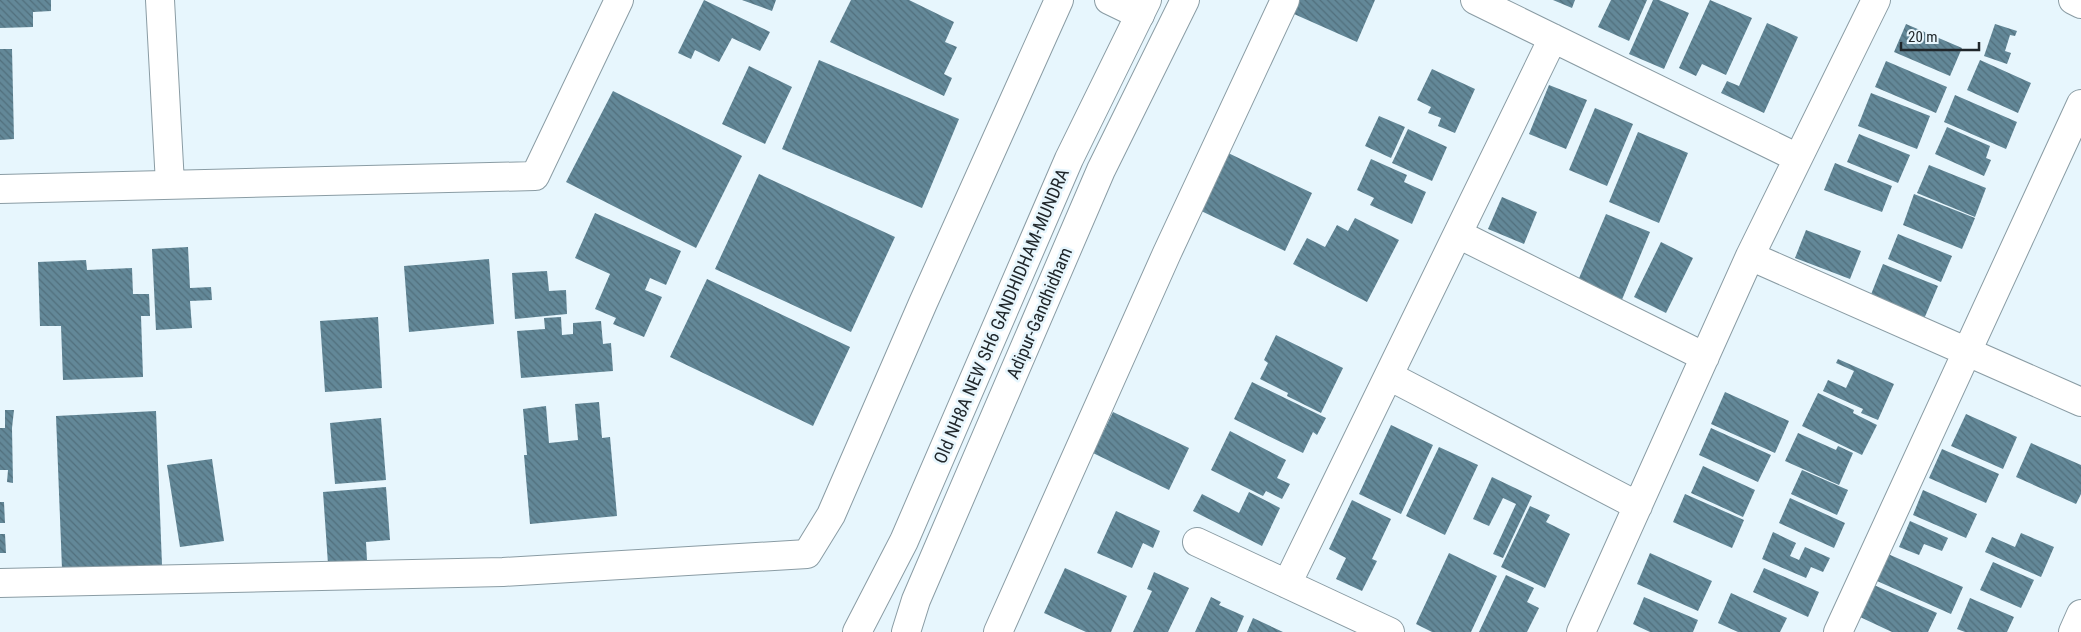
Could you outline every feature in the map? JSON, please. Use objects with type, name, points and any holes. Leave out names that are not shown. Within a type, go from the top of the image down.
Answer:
[{"type":"street","points":[[160,0],[170,184]]},
{"type":"street","points":[[0,189],[535,176],[619,0]]},
{"type":"street","points":[[0,583],[503,572],[807,554],[831,515],[923,303],[1059,0]]},
{"type":"street","points":[[1109,0],[1144,7]]},
{"type":"street","name":"Adipur-Gandhidham","points":[[906,632],[916,600],[1101,170],[1185,0]]},
{"type":"street","points":[[998,632],[1167,253],[1285,0]]},
{"type":"street","points":[[1475,0],[1798,158]]},
{"type":"street","points":[[1581,632],[1750,256],[1876,0]]},
{"type":"street","points":[[2073,0],[2081,4]]},
{"type":"street","name":"Old NH8A NEW SH6 GANDHIDHAM-MUNDRA","points":[[857,632],[904,541],[1069,159],[1144,7]]},
{"type":"street","points":[[1287,584],[1553,38]]},
{"type":"street","points":[[1838,632],[2081,104]]},
{"type":"street","points":[[1458,234],[1705,357]]},
{"type":"street","points":[[1750,256],[2081,402]]},
{"type":"street","points":[[1389,376],[1638,506]]},
{"type":"street","points":[[1197,542],[1390,632]]},
{"type":"street","points":[[2073,632],[2081,614]]},
{"type":"building","points":[[0,0],[51,0],[51,11],[33,12],[33,27],[0,28]]},
{"type":"building","points":[[704,0],[770,32],[760,51],[732,38],[719,62],[695,50],[691,59],[678,53]]},
{"type":"building","points":[[742,0],[776,0],[772,11]]},
{"type":"building","points":[[851,0],[909,0],[954,22],[945,42],[957,47],[944,74],[952,78],[944,96],[830,42]]},
{"type":"building","points":[[1300,0],[1375,0],[1357,42],[1294,14]]},
{"type":"building","points":[[1553,0],[1575,0],[1572,8]]},
{"type":"building","points":[[1611,0],[1647,0],[1629,41],[1598,27]]},
{"type":"building","points":[[1653,0],[1659,0],[1689,13],[1664,69],[1629,54]]},
{"type":"building","points":[[1710,0],[1752,18],[1726,75],[1702,64],[1696,76],[1679,68]]},
{"type":"building","points":[[1767,23],[1798,37],[1764,113],[1721,93],[1727,81],[1739,86]]},
{"type":"building","points":[[1906,24],[1962,48],[1950,76],[1894,52]]},
{"type":"building","points":[[1995,24],[2017,31],[2015,36],[2010,35],[2005,51],[2011,53],[2007,64],[1984,56]]},
{"type":"building","points":[[0,49],[12,49],[14,139],[0,140]]},
{"type":"building","points":[[819,60],[959,119],[922,208],[782,149]]},
{"type":"building","points":[[1980,60],[2031,83],[2018,113],[1967,90]]},
{"type":"building","points":[[1886,61],[1947,87],[1936,113],[1875,87]]},
{"type":"building","points":[[749,66],[792,87],[765,144],[722,124]]},
{"type":"building","points":[[1432,69],[1475,89],[1455,133],[1438,126],[1441,118],[1428,113],[1431,107],[1417,100]]},
{"type":"building","points":[[1549,85],[1587,100],[1566,149],[1529,134]]},
{"type":"building","points":[[613,91],[742,156],[696,248],[566,182]]},
{"type":"building","points":[[1871,93],[1930,116],[1917,149],[1858,126]]},
{"type":"building","points":[[1955,95],[2017,122],[2006,149],[1944,122]]},
{"type":"building","points":[[1595,108],[1633,124],[1607,186],[1569,170]]},
{"type":"building","points":[[1379,116],[1405,127],[1391,158],[1365,146]]},
{"type":"building","points":[[1947,127],[1990,146],[1986,158],[1991,160],[1984,176],[1935,154]]},
{"type":"building","points":[[1408,129],[1447,147],[1432,181],[1392,163]]},
{"type":"building","points":[[1638,132],[1688,153],[1659,223],[1609,202]]},
{"type":"building","points":[[1859,134],[1910,155],[1898,183],[1847,162]]},
{"type":"building","points":[[1224,151],[1312,193],[1285,251],[1197,209]]},
{"type":"building","points":[[1371,159],[1407,175],[1404,182],[1426,192],[1412,224],[1370,205],[1374,198],[1357,190]]},
{"type":"building","points":[[1835,163],[1892,186],[1882,212],[1824,190]]},
{"type":"building","points":[[1929,165],[1986,188],[1975,217],[1917,193]]},
{"type":"building","points":[[759,174],[895,237],[851,332],[715,269]]},
{"type":"building","points":[[1914,194],[1975,218],[1962,249],[1903,225]]},
{"type":"building","points":[[1502,197],[1537,212],[1524,244],[1488,229]]},
{"type":"building","points":[[595,213],[681,251],[666,285],[650,278],[645,290],[662,297],[644,337],[613,324],[616,318],[595,309],[610,274],[575,258]]},
{"type":"building","points":[[1606,214],[1650,232],[1621,302],[1577,283]]},
{"type":"building","points":[[1355,218],[1399,240],[1367,302],[1293,264],[1307,238],[1325,247],[1337,225],[1348,231]]},
{"type":"building","points":[[1806,230],[1861,251],[1850,279],[1795,258]]},
{"type":"building","points":[[1898,234],[1952,256],[1941,282],[1888,259]]},
{"type":"building","points":[[1661,242],[1693,258],[1666,313],[1634,297]]},
{"type":"building","points":[[188,247],[190,288],[211,287],[212,300],[190,301],[192,328],[156,330],[152,249]]},
{"type":"building","points":[[489,259],[494,324],[409,332],[404,266]]},
{"type":"building","points":[[86,260],[87,270],[132,268],[133,294],[149,294],[150,316],[141,316],[143,377],[63,380],[61,326],[40,326],[38,262]]},
{"type":"building","points":[[1883,264],[1938,286],[1924,319],[1870,297]]},
{"type":"building","points":[[547,271],[549,291],[566,290],[567,314],[515,319],[512,273]]},
{"type":"building","points":[[707,279],[850,347],[813,426],[670,357]]},
{"type":"building","points":[[378,317],[382,388],[325,392],[320,321]]},
{"type":"building","points":[[561,317],[562,335],[573,334],[573,323],[601,321],[603,344],[611,343],[613,371],[521,378],[517,331],[545,329],[544,318]]},
{"type":"building","points":[[1276,335],[1343,368],[1321,413],[1287,396],[1288,393],[1260,379],[1268,363],[1264,360]]},
{"type":"building","points":[[1838,359],[1894,384],[1878,420],[1861,413],[1863,409],[1823,391],[1828,380],[1846,388],[1854,371],[1836,363]]},
{"type":"building","points":[[1252,382],[1326,418],[1317,435],[1313,432],[1303,453],[1234,419]]},
{"type":"building","points":[[1725,392],[1789,421],[1775,453],[1711,424]]},
{"type":"building","points":[[1818,393],[1854,410],[1853,413],[1877,425],[1862,455],[1802,426]]},
{"type":"building","points":[[599,402],[602,438],[610,437],[617,516],[530,524],[524,455],[527,455],[523,409],[546,406],[549,443],[578,440],[575,404]]},
{"type":"building","points":[[5,410],[14,410],[12,428],[13,483],[7,482],[8,470],[0,470],[0,428],[5,428]]},
{"type":"building","points":[[156,411],[162,565],[62,569],[56,416]]},
{"type":"building","points":[[1113,412],[1189,448],[1169,490],[1093,453]]},
{"type":"building","points":[[1966,414],[2017,437],[2003,469],[1951,446]]},
{"type":"building","points":[[381,418],[386,480],[335,484],[330,423]]},
{"type":"building","points":[[1391,425],[1433,445],[1401,514],[1359,494]]},
{"type":"building","points":[[1711,428],[1771,455],[1758,482],[1699,455]]},
{"type":"building","points":[[1230,431],[1286,460],[1277,478],[1290,484],[1282,499],[1266,491],[1263,496],[1211,470]]},
{"type":"building","points":[[1798,433],[1836,450],[1838,446],[1853,453],[1839,485],[1785,461]]},
{"type":"building","points":[[2031,443],[2081,465],[2081,494],[2076,504],[2016,477]]},
{"type":"building","points":[[1439,447],[1478,465],[1445,535],[1406,516]]},
{"type":"building","points":[[1942,449],[1999,474],[1986,503],[1929,478]]},
{"type":"building","points":[[212,459],[224,541],[180,547],[167,465]]},
{"type":"building","points":[[1703,466],[1755,490],[1743,517],[1691,493]]},
{"type":"building","points":[[1802,470],[1848,490],[1837,515],[1791,494]]},
{"type":"building","points":[[1492,477],[1532,496],[1503,558],[1493,554],[1516,504],[1503,498],[1489,526],[1473,519]]},
{"type":"building","points":[[386,487],[390,540],[366,542],[367,560],[328,564],[323,492]]},
{"type":"building","points":[[1923,490],[1977,514],[1966,538],[1913,515]]},
{"type":"building","points":[[1249,492],[1280,508],[1262,546],[1193,511],[1202,494],[1239,513]]},
{"type":"building","points":[[1685,494],[1744,520],[1732,548],[1673,522]]},
{"type":"building","points":[[1790,498],[1845,523],[1834,548],[1779,523]]},
{"type":"building","points":[[1352,500],[1391,519],[1372,559],[1377,561],[1362,591],[1336,579],[1346,558],[1329,549]]},
{"type":"building","points":[[0,502],[4,502],[5,523],[0,523]]},
{"type":"building","points":[[1530,506],[1550,515],[1546,522],[1570,534],[1545,588],[1501,567]]},
{"type":"building","points":[[1116,511],[1160,531],[1153,548],[1143,543],[1132,568],[1097,553]]},
{"type":"building","points":[[1910,521],[1948,538],[1942,551],[1924,544],[1919,555],[1899,547]]},
{"type":"building","points":[[1773,532],[1796,543],[1790,556],[1799,560],[1805,547],[1830,558],[1823,572],[1811,567],[1806,578],[1762,559]]},
{"type":"building","points":[[2021,533],[2054,547],[2041,577],[1985,552],[1992,537],[2015,547]]},
{"type":"building","points":[[0,534],[5,534],[6,553],[0,553]]},
{"type":"building","points":[[1449,553],[1497,576],[1471,632],[1432,632],[1416,624]]},
{"type":"building","points":[[1650,553],[1712,581],[1698,611],[1637,584]]},
{"type":"building","points":[[1888,554],[1963,587],[1951,614],[1877,581]]},
{"type":"building","points":[[1993,562],[2034,580],[2021,608],[1980,590]]},
{"type":"building","points":[[1065,568],[1127,596],[1111,632],[1086,632],[1044,613]]},
{"type":"building","points":[[1764,568],[1819,592],[1808,617],[1753,592]]},
{"type":"building","points":[[1154,572],[1189,588],[1168,632],[1133,632],[1152,591],[1147,589]]},
{"type":"building","points":[[1506,575],[1534,588],[1527,602],[1539,608],[1527,632],[1479,632]]},
{"type":"building","points":[[1874,585],[1937,613],[1928,632],[1892,632],[1860,617]]},
{"type":"building","points":[[1731,593],[1787,618],[1780,632],[1738,632],[1718,623]]},
{"type":"building","points":[[1211,597],[1221,602],[1219,605],[1244,616],[1237,632],[1195,632]]},
{"type":"building","points":[[1644,597],[1698,620],[1693,632],[1650,632],[1633,624]]},
{"type":"building","points":[[1970,598],[2014,617],[2007,632],[1965,632],[1957,629]]},
{"type":"building","points":[[1253,618],[1283,632],[1247,632]]}]
